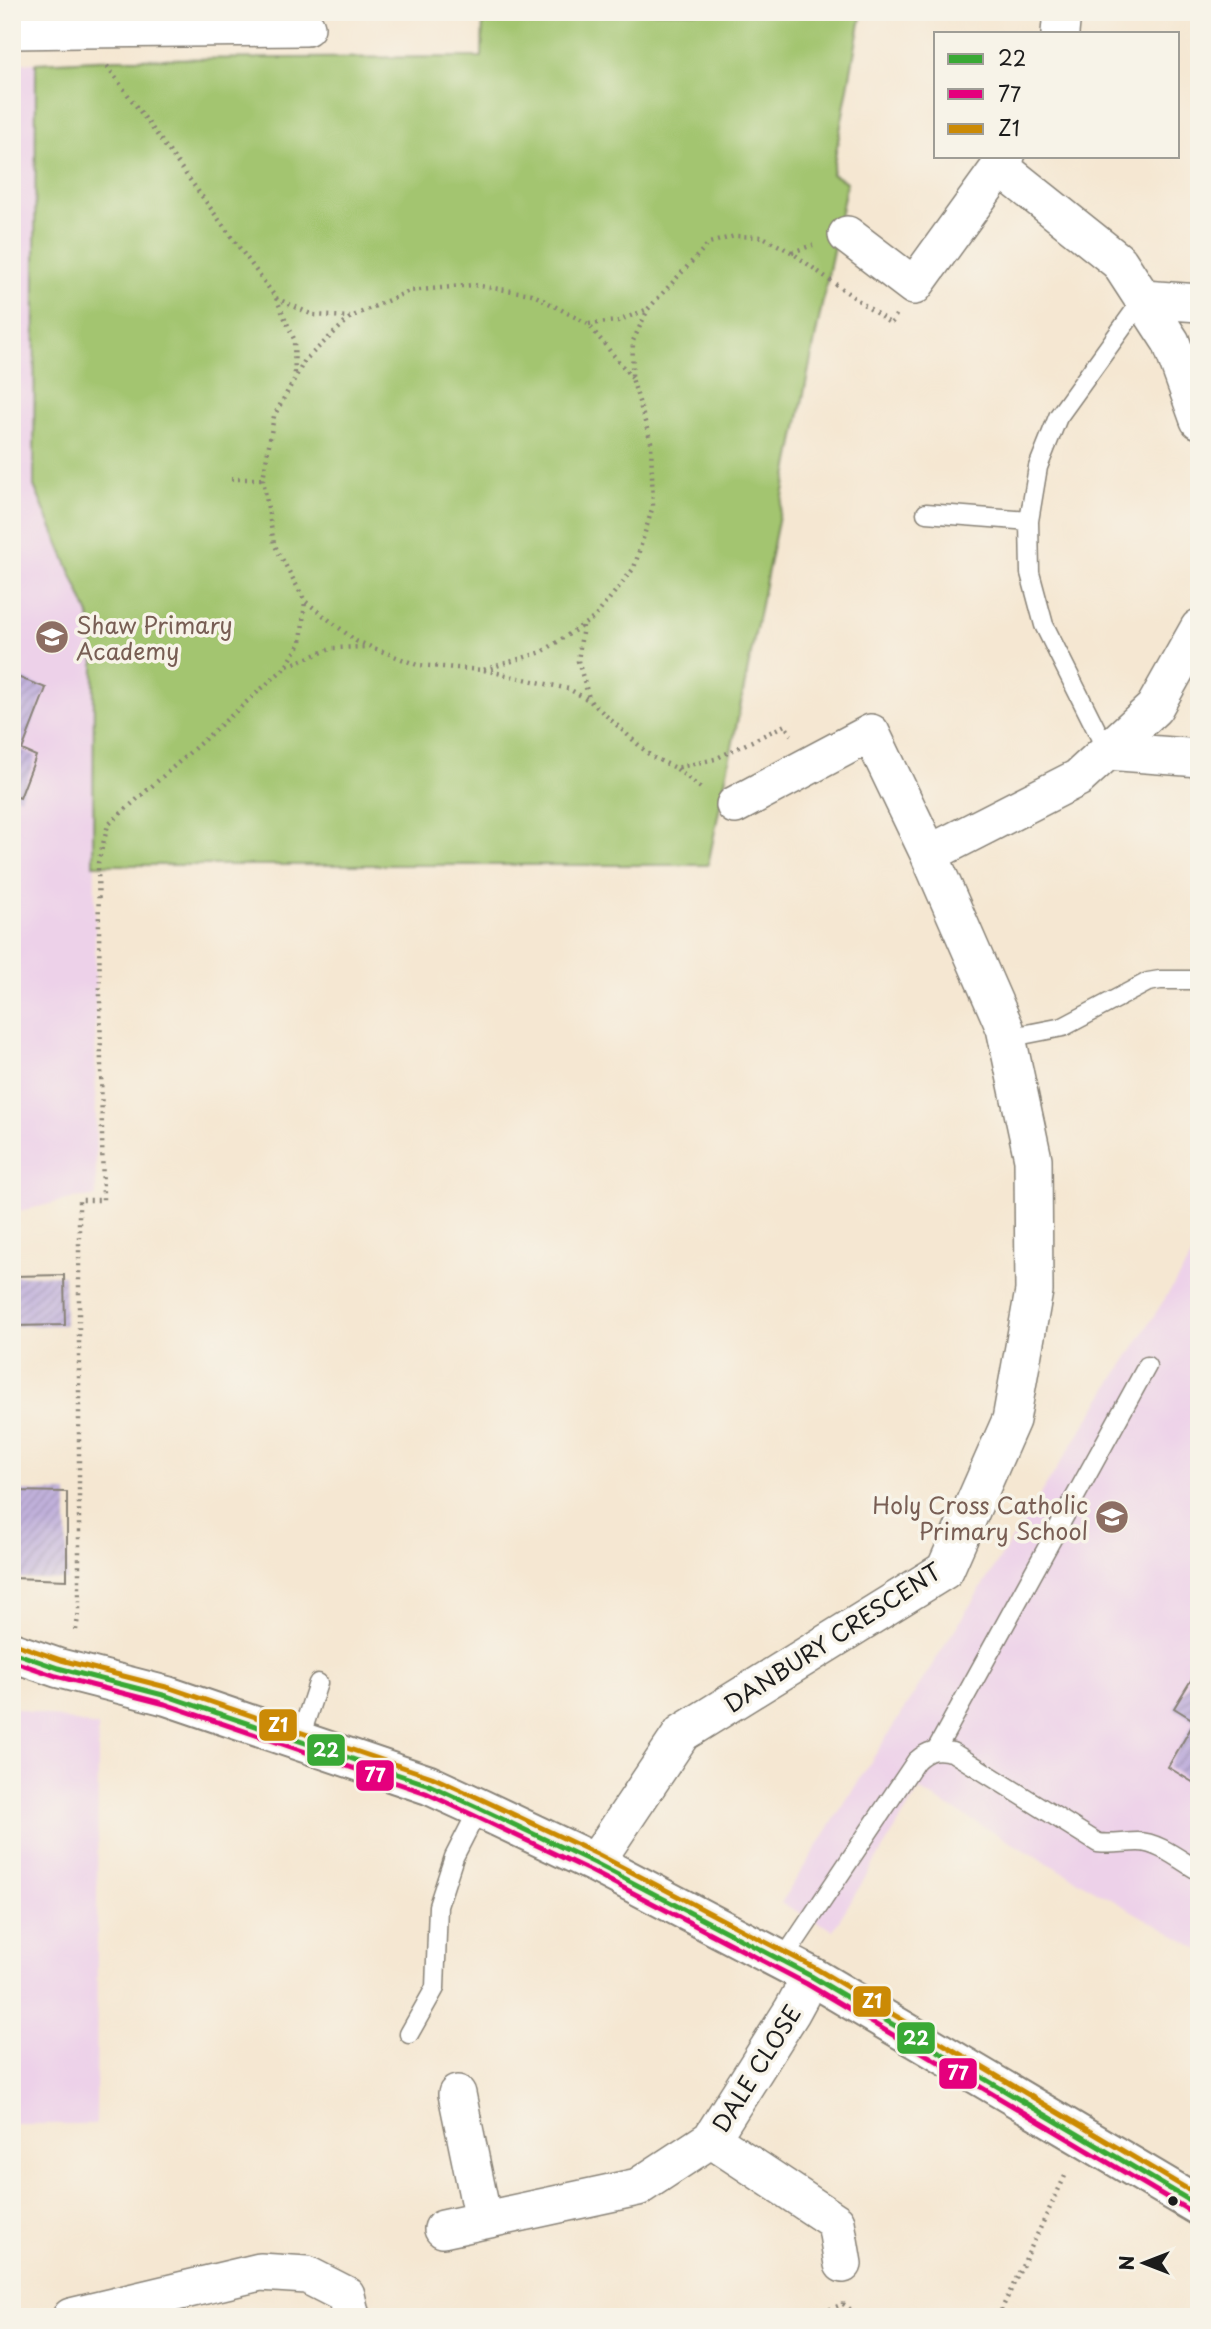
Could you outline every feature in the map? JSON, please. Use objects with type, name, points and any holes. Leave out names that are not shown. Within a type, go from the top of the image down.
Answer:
[{"type":"street","points":[[1060,32],[1062,12]]},
{"type":"street","points":[[12,30],[80,21],[306,27]]},
{"type":"street","points":[[847,235],[914,286],[1003,161],[1119,262],[1171,342],[1199,420]]},
{"type":"street","points":[[1143,299],[1199,303]]},
{"type":"street","points":[[929,854],[1078,778],[1154,708],[1199,628]]},
{"type":"street","name":"DANBURY CRESCENT","points":[[595,1863],[682,1733],[945,1570],[1011,1420],[1034,1291],[1033,1159],[1007,1038],[929,854],[871,733],[735,805]]},
{"type":"street","points":[[1107,751],[1199,758]]},
{"type":"street","points":[[12,1652],[58,1668],[167,1696],[429,1785],[479,1808],[595,1863],[797,1968],[1199,2206]]},
{"type":"street","name":"DALE CLOSE","points":[[797,1968],[792,2011],[711,2139],[836,2222],[843,2264]]},
{"type":"street","points":[[457,2094],[483,2220]]},
{"type":"street","points":[[443,2229],[638,2187],[711,2139]]},
{"type":"street","points":[[71,2317],[260,2272],[307,2275],[346,2295],[351,2317]]},
{"type":"lane","points":[[1107,751],[1044,625],[1030,573],[1029,521],[1038,467],[1058,417],[1143,299]]},
{"type":"lane","points":[[926,513],[1029,521]]},
{"type":"lane","points":[[1007,1038],[1063,1027],[1149,982],[1192,980]]},
{"type":"lane","points":[[937,1748],[1147,1366]]},
{"type":"lane","points":[[299,1741],[318,1683]]},
{"type":"lane","points":[[797,1968],[916,1761],[937,1748],[952,1752],[1098,1843],[1110,1845],[1140,1842],[1156,1846],[1199,1871]]},
{"type":"lane","points":[[409,2034],[435,1988],[438,1906],[453,1857],[479,1808]]},
{"type":"path","points":[[80,21],[276,298],[294,339],[295,378]]},
{"type":"path","points":[[483,670],[542,652],[595,617],[634,568],[653,506],[651,442],[632,378],[633,341],[648,309],[709,243],[735,236],[764,237],[791,252],[891,324],[914,286]]},
{"type":"path","points":[[632,378],[588,324],[532,294],[472,285],[409,291],[351,317],[304,360],[274,416],[263,479],[274,544],[305,601],[356,641],[370,647],[416,665],[483,670],[569,689],[590,701],[652,757],[676,768],[715,759],[786,725],[808,766]]},
{"type":"path","points":[[276,298],[313,315],[351,317]]},
{"type":"path","points":[[588,324],[618,321],[648,309]]},
{"type":"path","points":[[231,479],[263,479]]},
{"type":"path","points":[[76,1630],[79,1611],[79,1200],[103,1200],[98,863],[108,825],[287,666],[301,642],[305,601]]},
{"type":"path","points":[[583,625],[578,662],[590,701]]},
{"type":"path","points":[[287,666],[332,649],[370,647]]},
{"type":"path","points":[[998,2317],[1065,2176]]},
{"type":"path","points":[[843,2304],[860,2317]]},
{"type":"shaded area","name":"Shaw Primary Academy","points":[[12,63],[36,63],[34,486],[89,615],[94,660],[96,1197],[71,1199],[12,1213]]},
{"type":"shaded area","name":"Holy Cross Catholic Primary School","points":[[1199,1245],[1199,1949],[919,1790],[833,1930],[781,1903]]},
{"type":"shaded area","points":[[12,1707],[98,1727],[96,2124],[12,2124]]},
{"type":"green space","points":[[483,12],[862,12],[832,174],[847,182],[708,865],[93,865],[94,660],[89,615],[34,486],[36,63],[116,59],[482,57]]},
{"type":"building","points":[[12,675],[46,688],[22,750],[36,756],[20,798],[12,795]]},
{"type":"building","points":[[64,1275],[65,1325],[12,1326],[12,1276]]},
{"type":"building","points":[[12,1491],[67,1492],[67,1580],[12,1578]]},
{"type":"building","points":[[1199,1667],[1199,1786],[1168,1767],[1195,1721],[1174,1708]]},
{"type":"transit line","name":"Z1","points":[[15,1644],[61,1660],[170,1688],[432,1777],[483,1800],[599,1855],[815,1968],[1199,2196]]},
{"type":"transit line","name":"22","points":[[12,1652],[58,1668],[167,1696],[429,1785],[479,1808],[595,1863],[811,1976],[1199,2206]]},
{"type":"transit line","name":"77","points":[[12,1661],[56,1676],[165,1704],[426,1793],[591,1871],[807,1984],[1195,2214]]},
{"type":"place","name":"Shaw Primary Academy","points":[[52,637]]},
{"type":"place","name":"Holy Cross Catholic Primary School","points":[[1112,1517]]}]
